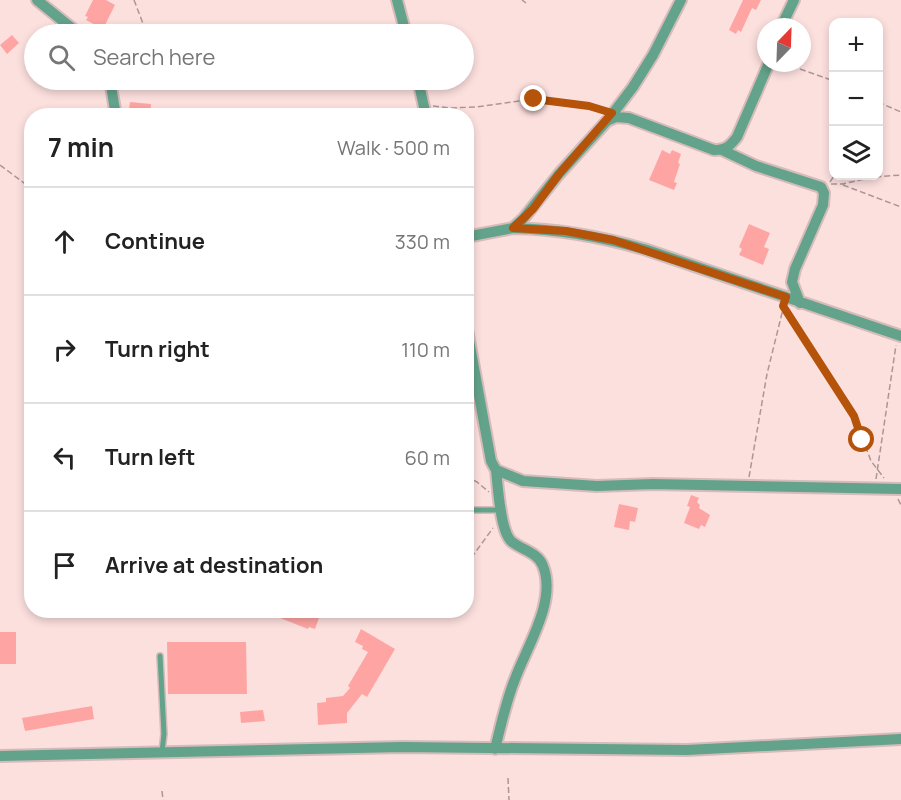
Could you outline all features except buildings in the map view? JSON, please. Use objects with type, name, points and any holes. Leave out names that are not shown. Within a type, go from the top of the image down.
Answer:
[{"type":"street","points":[[38,0],[67,24]]},
{"type":"street","points":[[397,0],[403,24]]},
{"type":"street","points":[[513,228],[533,209],[559,174],[610,117],[633,87],[653,55],[681,0]]},
{"type":"street","points":[[785,18],[794,0]]},
{"type":"street","points":[[610,117],[629,118],[714,150],[722,150],[729,147],[737,137],[765,72]]},
{"type":"street","points":[[112,90],[115,108]]},
{"type":"street","points":[[420,90],[425,108]]},
{"type":"street","points":[[737,137],[737,159]]},
{"type":"street","points":[[722,150],[737,159],[821,187],[824,193],[823,204],[783,299]]},
{"type":"street","points":[[474,234],[513,228],[566,231],[613,240],[783,299],[899,335]]},
{"type":"street","points":[[792,282],[800,303]]},
{"type":"street","points":[[474,368],[491,461],[496,470],[506,534],[510,541],[537,556],[546,576],[546,594],[536,631],[509,696],[495,749]]},
{"type":"street","points":[[496,470],[523,482],[597,486],[653,484],[896,488]]},
{"type":"street","points":[[0,756],[402,747],[687,750],[901,739]]},
{"type":"lane","points":[[474,510],[501,509]]},
{"type":"lane","points":[[160,656],[164,734],[162,752]]},
{"type":"path","points":[[134,0],[143,24]]},
{"type":"path","points":[[522,0],[526,3]]},
{"type":"path","points":[[808,72],[829,79]]},
{"type":"path","points":[[424,104],[461,108],[534,99],[589,106],[610,117]]},
{"type":"path","points":[[883,104],[901,111]]},
{"type":"path","points":[[0,165],[24,183]]},
{"type":"path","points":[[828,184],[901,175]]},
{"type":"path","points":[[842,184],[901,207]]},
{"type":"path","points":[[783,299],[854,416],[862,440],[877,470],[896,488]]},
{"type":"path","points":[[747,487],[760,406],[783,299]]},
{"type":"path","points":[[875,488],[899,335]]},
{"type":"path","points":[[474,480],[501,509],[474,552]]},
{"type":"path","points":[[508,778],[509,800]]},
{"type":"path","points":[[162,791],[163,800]]},
{"type":"route","points":[[534,99],[589,106],[612,113],[559,174],[533,209],[513,228],[566,231],[613,240],[786,297],[783,306],[848,405],[862,440]]}]
